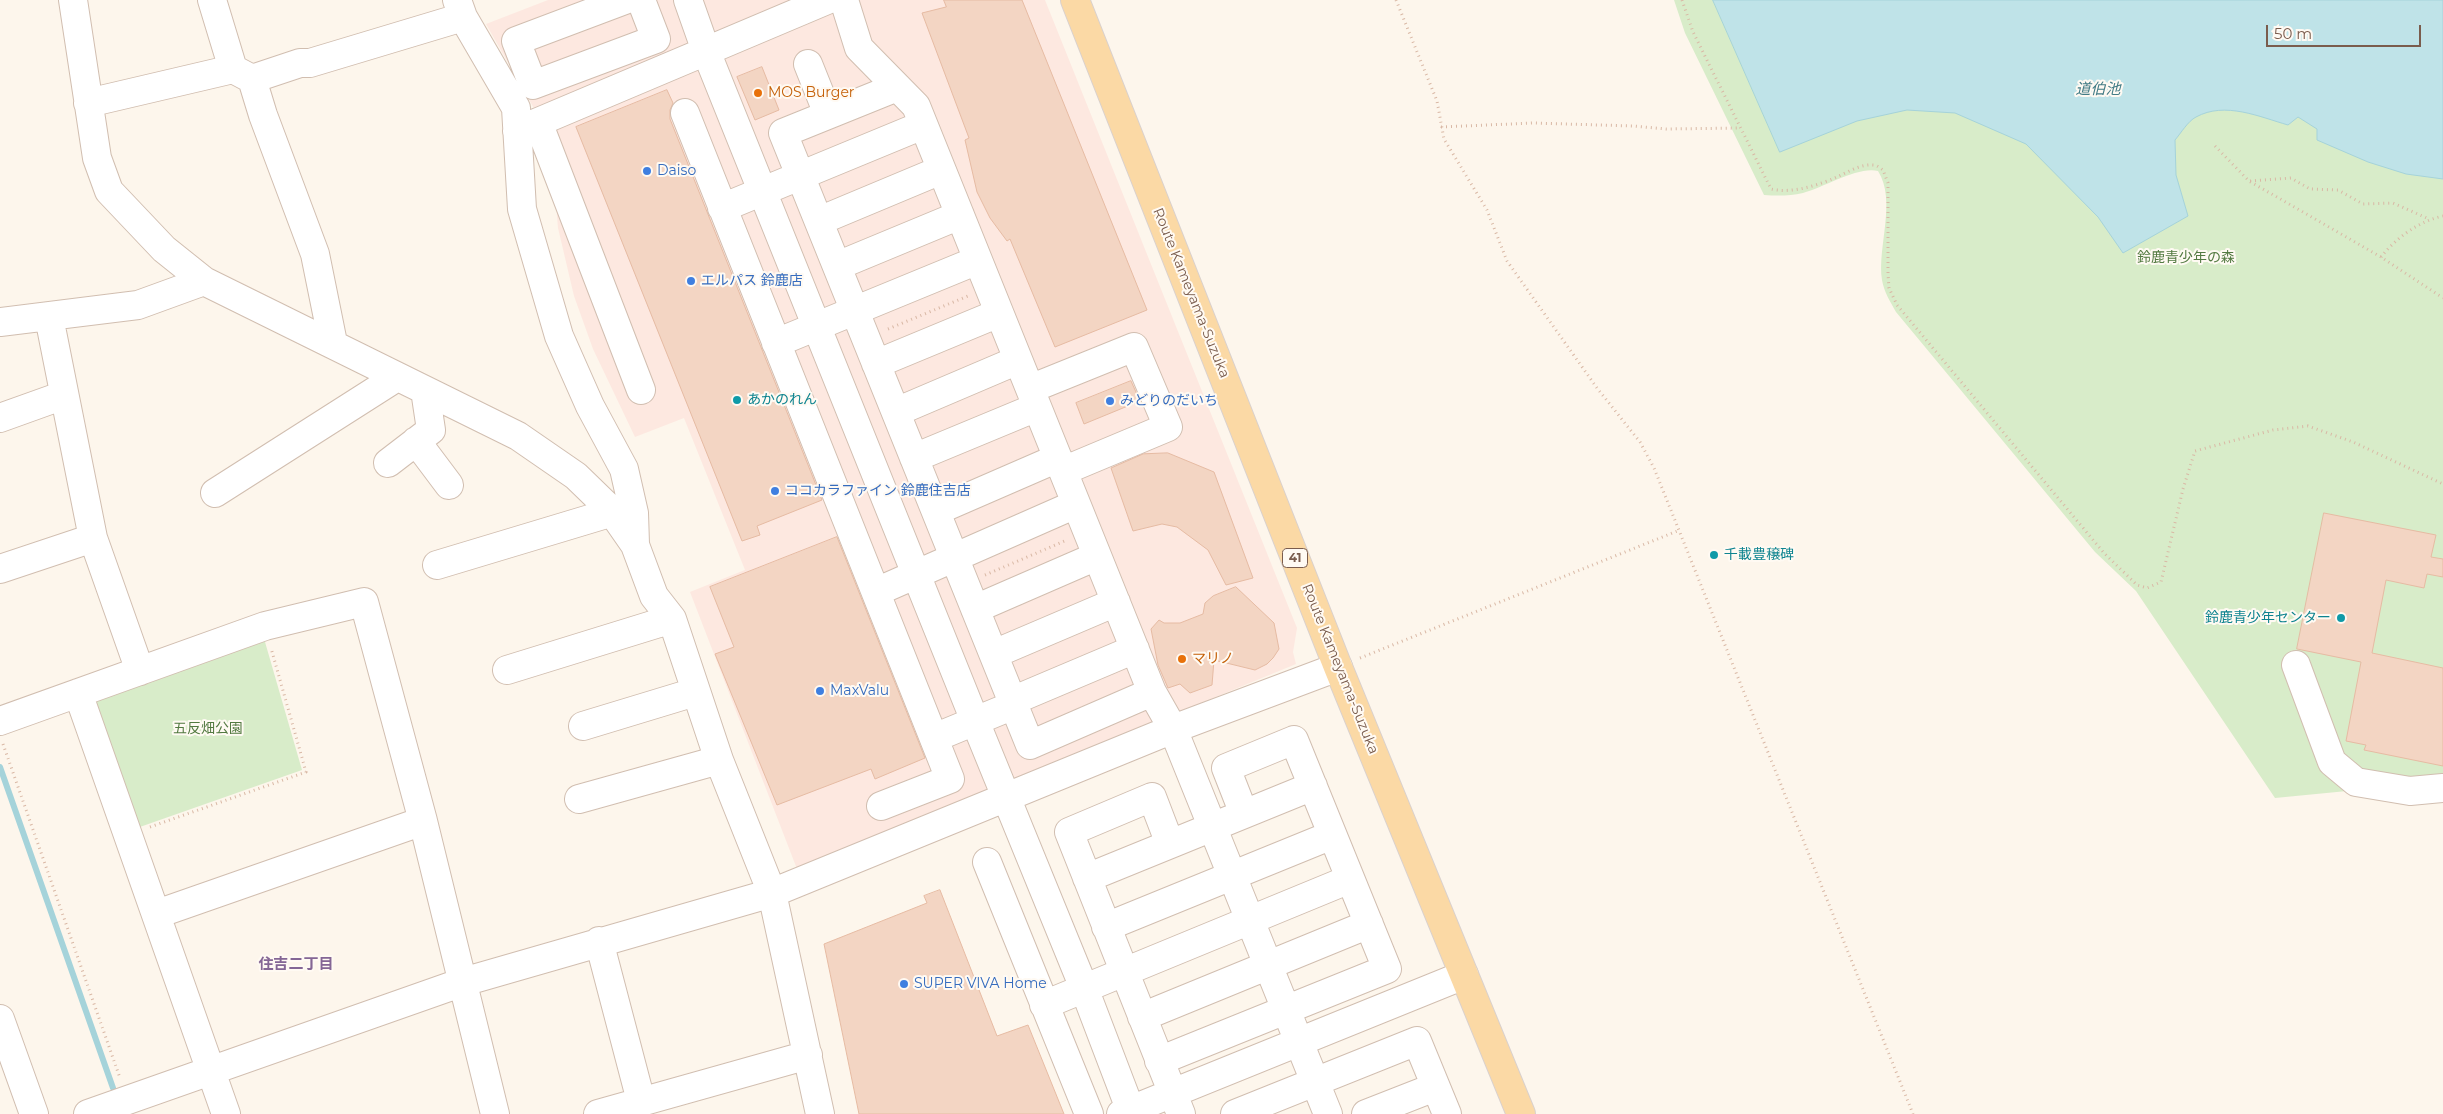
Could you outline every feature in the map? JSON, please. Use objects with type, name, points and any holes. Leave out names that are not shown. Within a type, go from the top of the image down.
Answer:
[{"type":"main road","name":"Route Kameyama-Suzuka","points":[[1075,0],[1338,667],[1521,1114]]},
{"type":"street","points":[[73,0],[97,158],[109,191],[164,249],[204,281],[333,343],[397,377],[518,436],[550,456],[576,476],[613,512],[634,545],[654,596],[672,619],[719,760],[772,893],[820,1114]]},
{"type":"street","points":[[212,0],[242,74],[263,115],[315,254],[333,343]]},
{"type":"street","points":[[625,0],[516,41],[533,85],[656,39],[641,0]]},
{"type":"street","points":[[688,0],[706,51],[762,192],[1084,988],[1128,1113],[1177,1103],[1299,1042],[1464,975]]},
{"type":"street","points":[[528,127],[706,51],[782,8],[827,0]]},
{"type":"street","points":[[844,0],[859,48],[916,106],[1152,692],[1173,728],[1328,1114]]},
{"type":"street","points":[[88,103],[300,62],[310,63],[460,8],[528,127],[641,390]]},
{"type":"street","points":[[600,60],[614,91]]},
{"type":"street","points":[[808,64],[828,114]]},
{"type":"street","points":[[897,87],[783,133],[1030,745],[1152,692]]},
{"type":"street","points":[[685,113],[950,779],[880,806]]},
{"type":"street","points":[[722,208],[923,125]]},
{"type":"street","points":[[528,127],[522,209],[559,336],[590,406],[624,469],[634,512],[634,545]]},
{"type":"street","points":[[818,220],[941,170]]},
{"type":"street","points":[[837,266],[960,215]]},
{"type":"street","points":[[776,343],[978,260]]},
{"type":"street","points":[[0,322],[138,305],[204,281]]},
{"type":"street","points":[[876,364],[999,313]]},
{"type":"street","points":[[50,317],[93,538],[140,671]]},
{"type":"street","points":[[914,458],[1134,347],[1168,427],[1060,464],[936,511]]},
{"type":"street","points":[[896,412],[1018,360]]},
{"type":"street","points":[[215,493],[397,377]]},
{"type":"street","points":[[388,463],[431,430],[425,390]]},
{"type":"street","points":[[0,418],[64,395]]},
{"type":"street","points":[[416,441],[449,485]]},
{"type":"street","points":[[876,592],[1076,504]]},
{"type":"street","points":[[437,565],[613,512]]},
{"type":"street","points":[[0,569],[93,538]]},
{"type":"street","points":[[975,609],[1097,556]]},
{"type":"street","points":[[0,721],[265,626],[364,602],[423,821],[495,1114]]},
{"type":"street","points":[[994,654],[1116,602]]},
{"type":"street","points":[[507,670],[672,619]]},
{"type":"street","points":[[934,738],[1135,649]]},
{"type":"street","points":[[2296,665],[2332,762],[2356,782],[2410,791],[2443,788]]},
{"type":"street","points":[[88,1114],[463,982],[599,941],[772,893],[1173,728],[1338,667]]},
{"type":"street","points":[[583,726],[696,692]]},
{"type":"street","points":[[78,693],[226,1114]]},
{"type":"street","points":[[1159,1061],[1387,969],[1294,740],[1226,768],[1244,814]]},
{"type":"street","points":[[579,799],[719,760]]},
{"type":"street","points":[[1087,878],[1313,786]]},
{"type":"street","points":[[1170,844],[1152,797],[1069,832],[1177,1103]]},
{"type":"street","points":[[157,914],[423,821]]},
{"type":"street","points":[[1106,927],[1332,835]]},
{"type":"street","points":[[987,862],[1089,1114]]},
{"type":"street","points":[[1044,1005],[1350,879]]},
{"type":"street","points":[[1142,1017],[1369,924]]},
{"type":"street","points":[[599,941],[650,1105]]},
{"type":"street","points":[[0,1018],[34,1114]]},
{"type":"street","points":[[1235,1114],[1417,1041],[1447,1114]]},
{"type":"street","points":[[598,1114],[650,1105],[808,1055]]},
{"type":"street","points":[[1366,1114],[1435,1087]]},
{"type":"path","points":[[1396,0],[1437,101],[1444,139],[1487,210],[1507,260],[1596,388],[1640,442],[1654,468],[1913,1114]]},
{"type":"path","points":[[1682,0],[1693,32],[1771,189],[1783,192],[1802,188],[1832,179],[1862,166],[1874,165],[1883,170],[1888,183],[1889,288],[1897,305],[2104,553],[2137,585],[2147,588],[2161,582],[2184,489],[2196,451],[2273,430],[2308,426],[2354,442],[2443,484]]},
{"type":"path","points":[[1441,127],[1533,123],[1633,126],[1666,129],[1740,128]]},
{"type":"path","points":[[2215,146],[2249,182],[2381,257],[2443,298]]},
{"type":"path","points":[[2249,182],[2291,178],[2310,189],[2338,190],[2364,204],[2393,203],[2429,219]]},
{"type":"path","points":[[2381,257],[2415,227],[2429,219],[2443,216]]},
{"type":"path","points":[[866,339],[989,287]]},
{"type":"path","points":[[1338,667],[1680,530]]},
{"type":"path","points":[[129,835],[306,772],[265,626]]},
{"type":"path","points":[[0,736],[127,1100]]},
{"type":"shaded area","points":[[548,0],[1045,0],[1297,628],[1293,652],[1296,664],[797,869],[690,592],[745,570],[684,418],[635,437],[593,349],[574,296],[558,228],[551,145],[540,119],[486,24]]},
{"type":"green space","name":"鈴鹿青少年の森","points":[[1674,0],[2443,0],[2443,796],[2347,791],[2275,798],[2136,591],[2095,552],[1896,312],[1882,280],[1881,267],[1886,196],[1878,171],[1861,171],[1803,193],[1784,196],[1764,195],[1685,33]]},
{"type":"green space","name":"五反畑公園","points":[[263,635],[302,770],[137,828],[94,700]]},
{"type":"water","name":"道伯池","points":[[1713,0],[2443,0],[2443,179],[2406,174],[2368,162],[2317,140],[2317,129],[2298,117],[2288,125],[2230,110],[2207,112],[2190,121],[2175,140],[2176,175],[2188,216],[2123,253],[2098,217],[2026,144],[1955,113],[1907,110],[1857,121],[1780,152]]},
{"type":"building","points":[[944,0],[1022,0],[1147,310],[1055,347],[1010,239],[1007,241],[990,218],[977,192],[965,140],[969,138],[922,13],[946,7]]},
{"type":"building","name":"MOS Burger","points":[[762,67],[779,110],[755,120],[737,77]]},
{"type":"building","points":[[667,90],[673,103],[670,110],[670,119],[822,500],[757,526],[760,535],[742,541],[576,127]]},
{"type":"building","name":"みどりのだいち","points":[[1131,381],[1140,401],[1084,424],[1076,403]]},
{"type":"building","points":[[1168,453],[1214,472],[1253,578],[1226,585],[1208,550],[1177,527],[1162,524],[1133,531],[1111,468],[1143,454]]},
{"type":"building","name":"鈴鹿青少年センター","points":[[2324,513],[2436,535],[2431,557],[2443,559],[2443,577],[2427,574],[2424,588],[2386,580],[2372,653],[2443,668],[2443,766],[2364,750],[2366,745],[2346,741],[2361,662],[2297,649]]},
{"type":"building","name":"MaxValu","points":[[837,537],[925,758],[875,779],[871,769],[777,805],[715,654],[734,647],[710,587]]},
{"type":"building","points":[[1236,587],[1274,623],[1279,649],[1273,658],[1267,664],[1255,670],[1214,660],[1212,685],[1190,693],[1180,684],[1168,688],[1158,665],[1151,629],[1159,620],[1164,623],[1180,623],[1203,614],[1205,603],[1213,596]]},
{"type":"building","name":"SUPER VIVA Home","points":[[940,890],[997,1036],[1028,1025],[1064,1114],[859,1114],[824,944],[927,903],[924,896]]},
{"type":"waterway","points":[[0,767],[113,1088]]},
{"type":"place","name":"MOS Burger","points":[[758,93]]},
{"type":"place","name":"Daiso","points":[[647,171]]},
{"type":"place","name":"エルパス 鈴鹿店","points":[[691,281]]},
{"type":"place","name":"あかのれん","points":[[737,400]]},
{"type":"place","name":"みどりのだいち","points":[[1110,401]]},
{"type":"place","name":"ココカラファイン 鈴鹿住吉店","points":[[775,491]]},
{"type":"place","name":"千載豊穣碑","points":[[1714,555]]},
{"type":"place","name":"鈴鹿青少年センター","points":[[2341,618]]},
{"type":"place","name":"マリノ","points":[[1182,659]]},
{"type":"place","name":"MaxValu","points":[[820,691]]},
{"type":"place","name":"SUPER VIVA Home","points":[[904,984]]},
{"type":"district","name":"住吉二丁目","points":[[296,965]]}]
